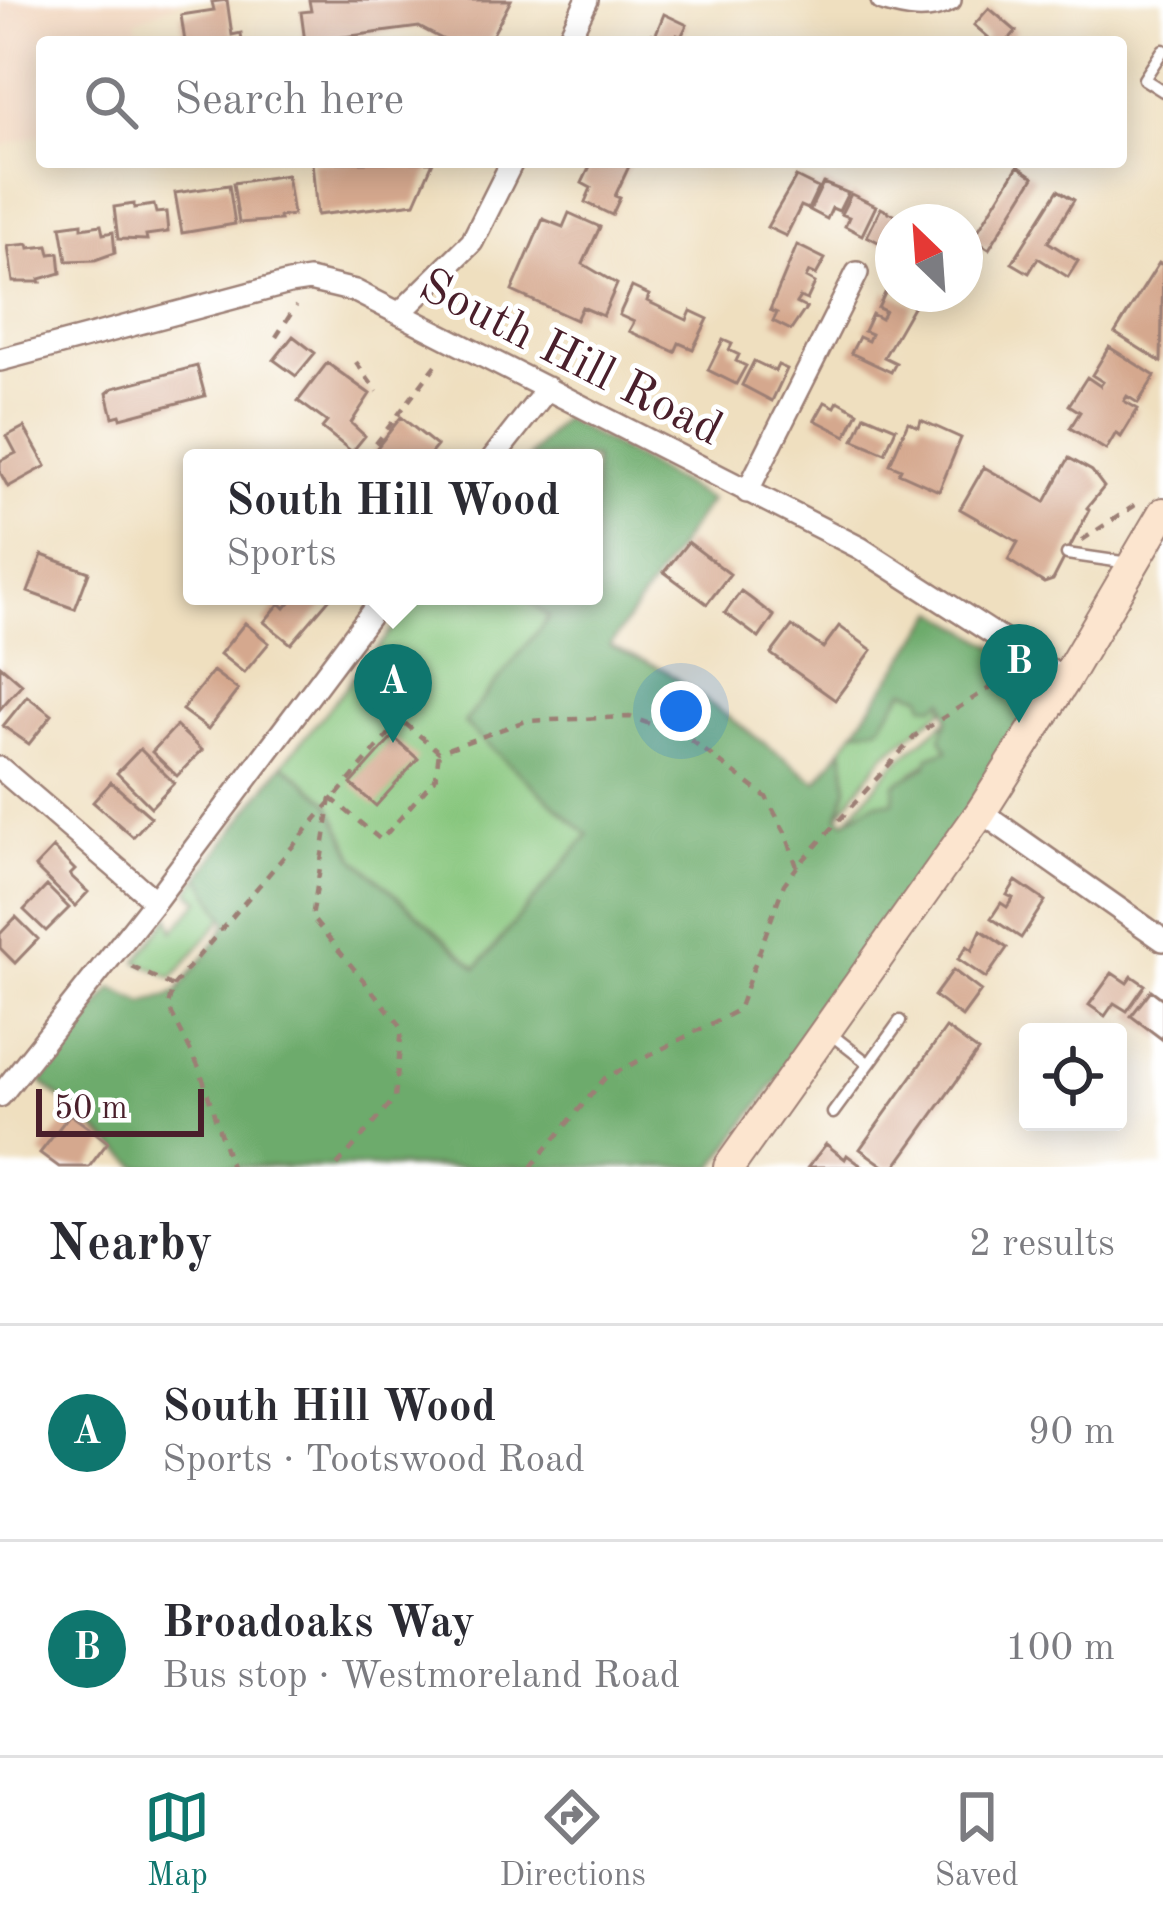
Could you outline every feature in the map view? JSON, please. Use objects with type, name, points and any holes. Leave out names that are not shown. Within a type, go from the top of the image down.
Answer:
[{"type":"main road","points":[[729,1167],[981,812],[1133,564],[1155,505]]},
{"type":"street","points":[[571,36],[587,0]]},
{"type":"street","points":[[882,0],[922,8],[936,8],[950,0]]},
{"type":"street","points":[[400,314],[472,242],[509,168]]},
{"type":"street","points":[[747,492],[857,273]]},
{"type":"street","name":"South Hill Road","points":[[0,359],[289,283],[313,281],[361,293],[860,548],[1065,680]]},
{"type":"street","points":[[500,449],[548,388]]},
{"type":"street","points":[[0,1096],[155,901],[377,605]]},
{"type":"street","points":[[0,768],[155,901]]},
{"type":"street","points":[[981,812],[1163,940]]},
{"type":"lane","points":[[1163,50],[1144,80],[1163,91]]},
{"type":"lane","points":[[1067,554],[1133,564]]},
{"type":"lane","points":[[833,1113],[900,1021]]},
{"type":"lane","points":[[826,1030],[869,1064]]},
{"type":"path","points":[[276,337],[313,281]]},
{"type":"path","points":[[371,449],[453,340]]},
{"type":"path","points":[[356,362],[377,392]]},
{"type":"path","points":[[1067,554],[1070,543],[1155,505]]},
{"type":"path","points":[[531,1167],[604,1078],[738,1010],[784,884],[797,867],[916,735],[1032,661]]},
{"type":"path","points":[[331,663],[439,752]]},
{"type":"path","points":[[231,1167],[200,1070],[168,1006],[173,986],[389,734],[394,713]]},
{"type":"path","points":[[439,752],[525,721],[630,717],[686,737],[766,797],[787,834],[797,867]]},
{"type":"path","points":[[331,798],[380,840],[436,778],[439,752]]},
{"type":"path","points":[[331,798],[311,918],[402,1028],[395,1098],[336,1167]]},
{"type":"path","points":[[114,953],[140,974],[173,986]]},
{"type":"shaded area","points":[[0,0],[184,0],[136,20],[138,36],[36,36],[36,136],[0,146]]},
{"type":"green space","points":[[563,418],[710,500],[610,646],[663,669],[817,782],[843,747],[847,788],[838,816],[845,821],[876,803],[894,802],[895,784],[926,766],[929,757],[948,750],[941,738],[948,719],[944,700],[935,706],[924,705],[922,696],[905,690],[879,727],[855,730],[937,611],[1053,683],[900,909],[714,1167],[139,1167],[41,1082],[112,988],[144,1003],[178,992],[217,941],[227,922],[200,876],[283,764],[328,801],[355,858],[477,968],[588,835],[464,723],[549,617],[534,605],[603,605],[603,449],[536,449]]},
{"type":"green space","points":[[413,605],[534,605],[549,617],[464,723],[588,835],[477,968],[355,858],[328,801],[283,764]]},
{"type":"green space","points":[[905,690],[937,702],[945,700],[943,710],[884,755],[838,816],[847,788],[843,747],[855,730],[879,727]]},
{"type":"green space","points":[[948,719],[948,750],[912,772],[894,802],[876,803],[846,821],[893,765]]},
{"type":"green space","points":[[200,876],[224,917],[173,978],[137,961],[170,916],[174,931],[200,900],[189,891]]},
{"type":"building","points":[[227,0],[232,35],[241,36],[184,36],[181,15],[214,10],[212,2]]},
{"type":"building","points":[[309,0],[511,0],[492,36],[436,36],[419,27],[351,36],[304,36],[301,12],[311,11]]},
{"type":"building","points":[[989,8],[1016,31],[1012,36],[987,36],[974,25]]},
{"type":"building","points":[[664,14],[687,25],[682,36],[655,36]]},
{"type":"building","points":[[313,168],[430,168],[415,203],[317,215]]},
{"type":"building","points":[[589,168],[628,168],[612,215],[585,202],[591,188],[582,183]]},
{"type":"building","points":[[1021,168],[1034,177],[989,249],[983,245],[983,223]]},
{"type":"building","points":[[287,175],[293,215],[239,223],[233,183]]},
{"type":"building","points":[[796,177],[818,188],[808,209],[801,206],[786,236],[767,227]]},
{"type":"building","points":[[823,183],[848,193],[839,211],[832,208],[827,219],[810,210]]},
{"type":"building","points":[[229,185],[235,224],[182,233],[175,193]]},
{"type":"building","points":[[1058,190],[1074,200],[1048,242],[1078,261],[1068,277],[1038,258],[1029,273],[1012,263]]},
{"type":"building","points":[[851,194],[875,206],[862,235],[845,226],[849,217],[841,214]]},
{"type":"building","points":[[134,204],[134,208],[154,205],[156,213],[166,212],[168,232],[146,235],[147,240],[118,239],[114,207]]},
{"type":"building","points":[[569,213],[600,227],[583,264],[617,284],[603,316],[582,307],[576,320],[512,291],[543,219],[563,227]]},
{"type":"building","points":[[82,223],[82,228],[101,225],[103,234],[113,232],[115,253],[95,260],[67,261],[61,226]]},
{"type":"building","points":[[28,244],[29,248],[48,246],[50,254],[59,253],[61,273],[41,282],[13,282],[8,246]]},
{"type":"building","points":[[797,245],[825,259],[816,275],[809,272],[806,278],[815,283],[807,300],[800,297],[796,303],[806,308],[791,330],[773,321],[777,313],[770,310]]},
{"type":"building","points":[[1159,263],[1163,265],[1161,362],[1115,333]]},
{"type":"building","points":[[632,287],[649,295],[647,301],[687,320],[691,311],[708,319],[693,349],[679,343],[675,352],[629,331],[634,322],[619,315]]},
{"type":"building","points":[[884,312],[910,312],[884,357],[896,363],[891,372],[851,353],[859,337],[868,341],[871,334],[864,331],[872,314],[881,319]]},
{"type":"building","points":[[293,336],[315,353],[296,376],[274,360]]},
{"type":"building","points":[[723,340],[739,355],[736,361],[746,366],[736,384],[708,370]]},
{"type":"building","points":[[1109,347],[1155,376],[1138,403],[1127,396],[1124,401],[1138,409],[1121,437],[1116,433],[1106,450],[1070,428],[1080,412],[1069,405],[1087,377],[1100,386],[1103,382],[1092,375]]},
{"type":"building","points":[[754,361],[775,371],[778,365],[787,369],[772,401],[742,385]]},
{"type":"building","points":[[327,363],[370,394],[351,423],[365,436],[354,449],[348,449],[322,428],[327,422],[298,401]]},
{"type":"building","points":[[197,366],[205,396],[113,417],[107,393],[113,388]]},
{"type":"building","points":[[838,401],[858,412],[846,436],[815,420],[825,402],[835,407]]},
{"type":"building","points":[[865,415],[896,428],[885,453],[854,440]]},
{"type":"building","points":[[401,417],[437,446],[434,449],[376,449]]},
{"type":"building","points":[[921,420],[961,438],[939,491],[890,464],[908,422],[919,427]]},
{"type":"building","points":[[24,427],[46,466],[8,487],[0,461],[16,453],[7,436]]},
{"type":"building","points":[[1069,458],[1092,471],[1104,487],[1087,508],[1053,580],[1044,583],[1008,560],[1018,542],[960,509],[984,467],[1045,502]]},
{"type":"building","points":[[688,542],[730,574],[707,604],[664,572]]},
{"type":"building","points":[[42,555],[89,572],[75,609],[28,592]]},
{"type":"building","points":[[741,591],[774,616],[759,638],[725,613]]},
{"type":"building","points":[[278,605],[324,605],[291,644],[264,622]]},
{"type":"building","points":[[245,623],[269,643],[244,673],[220,654]]},
{"type":"building","points":[[792,626],[823,648],[839,626],[872,650],[835,700],[771,654]]},
{"type":"building","points":[[0,665],[22,684],[0,709]]},
{"type":"building","points":[[213,671],[238,690],[208,729],[182,710]]},
{"type":"building","points":[[27,696],[52,715],[29,744],[3,726]]},
{"type":"building","points":[[176,726],[202,750],[177,776],[152,752]]},
{"type":"building","points":[[393,737],[418,759],[376,806],[351,784]]},
{"type":"building","points":[[140,749],[174,783],[151,807],[117,773]]},
{"type":"building","points":[[111,782],[151,817],[133,837],[93,802]]},
{"type":"building","points":[[53,848],[88,892],[75,906],[35,867]]},
{"type":"building","points":[[1016,881],[1045,901],[1021,938],[991,918],[1001,903],[1007,907],[1013,898],[1007,895]]},
{"type":"building","points":[[47,886],[69,908],[46,931],[24,910]]},
{"type":"building","points":[[16,917],[38,939],[15,963],[0,948],[0,934]]},
{"type":"building","points":[[981,930],[1007,948],[986,978],[958,959],[967,946],[972,950]]},
{"type":"building","points":[[953,970],[981,991],[962,1017],[934,996]]},
{"type":"building","points":[[1112,973],[1127,983],[1132,976],[1145,985],[1127,1011],[1114,1003],[1105,1016],[1089,1005]]},
{"type":"building","points":[[1151,990],[1163,999],[1163,1040],[1131,1016]]},
{"type":"building","points":[[946,1028],[978,1051],[895,1167],[885,1167],[860,1149]]},
{"type":"building","points":[[70,1114],[108,1142],[89,1167],[59,1167],[40,1153]]},
{"type":"building","points":[[826,1144],[845,1159],[847,1155],[863,1167],[808,1167]]},
{"type":"place","name":"Broadoaks Way","points":[[1019,723]]},
{"type":"place","name":"South Hill Wood","points":[[393,743]]}]
